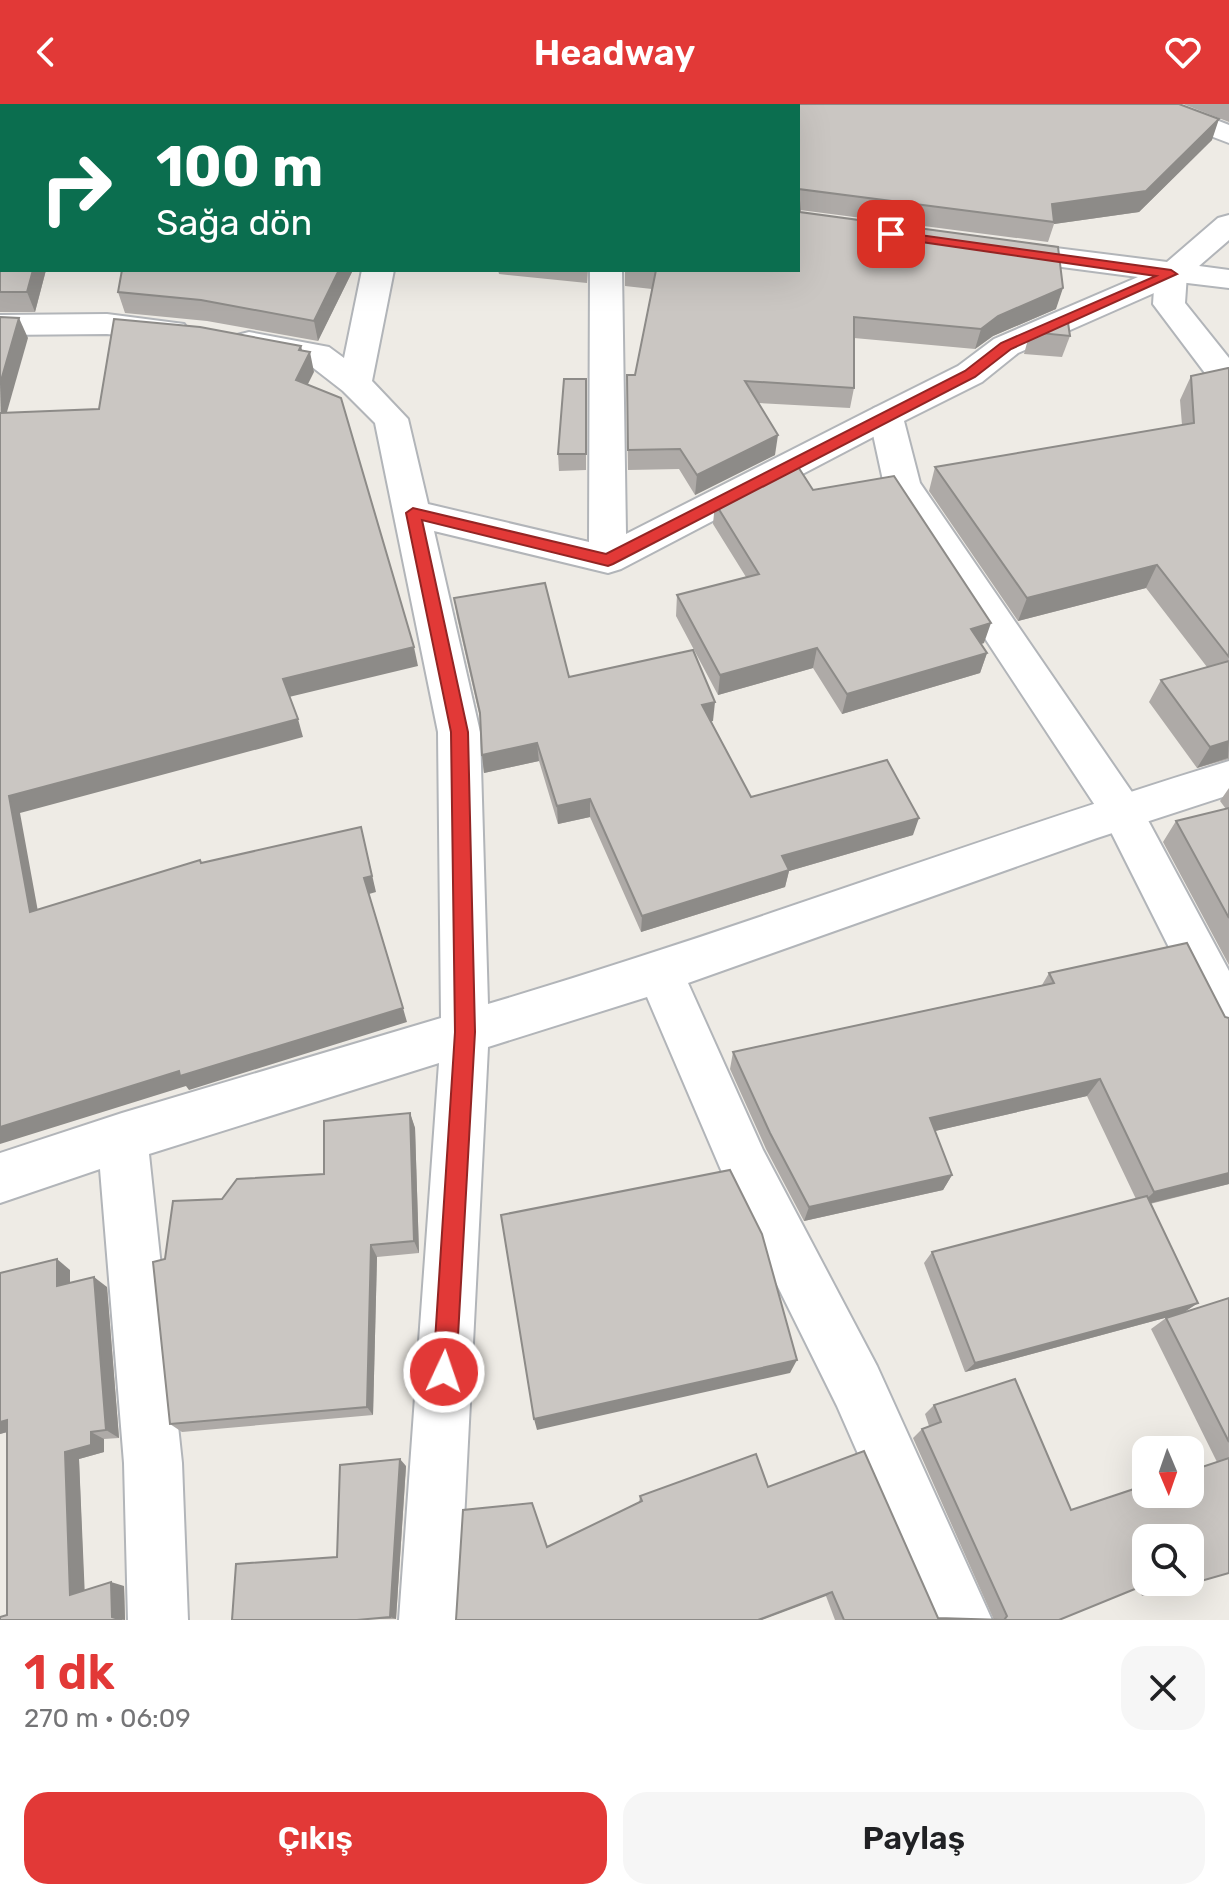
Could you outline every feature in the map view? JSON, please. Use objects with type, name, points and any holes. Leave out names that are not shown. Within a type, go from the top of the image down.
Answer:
[{"type":"street","points":[[1139,104],[1166,110],[1229,135]]},
{"type":"street","points":[[413,513],[608,560],[970,374],[1006,346],[1171,274],[1229,224]]},
{"type":"street","points":[[969,245],[1171,274],[1229,279]]},
{"type":"street","points":[[355,383],[378,272]]},
{"type":"street","points":[[606,272],[608,560]]},
{"type":"street","points":[[1171,274],[1169,304],[1229,381]]},
{"type":"street","points":[[0,325],[107,324],[213,335],[317,354],[355,383],[391,419],[459,732],[465,1032],[429,1620]]},
{"type":"street","points":[[886,416],[902,485],[1121,810],[1229,1018]]},
{"type":"street","points":[[0,1178],[122,1137],[660,973],[1121,810],[1229,778]]},
{"type":"street","points":[[660,973],[745,1167],[857,1386],[962,1620]]},
{"type":"street","points":[[122,1137],[153,1463],[158,1620]]},
{"type":"building","points":[[800,104],[1179,104],[1219,119],[1146,191],[1052,204],[1054,222],[800,189]]},
{"type":"building","points":[[800,212],[1058,247],[1063,288],[998,316],[981,329],[854,317],[854,388],[745,381],[778,435],[697,475],[680,449],[628,450],[627,375],[635,375],[656,272],[800,272]]},
{"type":"building","points":[[0,272],[32,272],[27,292],[0,292]]},
{"type":"building","points":[[122,272],[338,272],[314,321],[201,300],[118,292]]},
{"type":"building","points":[[1067,316],[1070,336],[1030,332]]},
{"type":"building","points":[[0,317],[19,318],[0,384]]},
{"type":"building","points":[[114,319],[200,327],[301,346],[299,350],[310,352],[296,380],[341,398],[414,647],[283,679],[298,719],[9,796],[30,912],[200,860],[201,863],[361,827],[372,876],[364,878],[403,1008],[180,1076],[179,1071],[0,1127],[0,413],[99,409]]},
{"type":"building","points":[[1229,368],[1229,657],[1157,565],[1027,598],[935,467],[1194,423],[1191,376]]},
{"type":"building","points":[[564,379],[586,379],[586,454],[558,454]]},
{"type":"building","points":[[795,462],[813,490],[894,476],[991,623],[971,629],[987,653],[847,694],[817,648],[720,675],[677,595],[759,574],[715,503]]},
{"type":"building","points":[[545,583],[569,677],[693,650],[715,702],[702,705],[751,797],[887,760],[919,818],[782,856],[789,870],[642,916],[590,799],[557,806],[537,743],[482,755],[480,713],[454,598]]},
{"type":"building","points":[[1229,661],[1229,741],[1210,747],[1161,680]]},
{"type":"building","points":[[1229,808],[1229,918],[1176,821]]},
{"type":"building","points":[[1187,943],[1225,1017],[1229,1018],[1229,1173],[1154,1192],[1100,1079],[930,1118],[952,1175],[809,1207],[770,1133],[733,1052],[1054,983],[1049,973]]},
{"type":"building","points":[[410,1113],[414,1241],[371,1245],[367,1407],[170,1424],[153,1262],[165,1259],[173,1201],[222,1199],[237,1179],[324,1174],[324,1121]]},
{"type":"building","points":[[730,1170],[762,1234],[797,1360],[534,1419],[501,1215]]},
{"type":"building","points":[[1147,1196],[1198,1303],[975,1363],[932,1252]]},
{"type":"building","points":[[57,1259],[57,1286],[94,1277],[106,1430],[91,1432],[91,1445],[65,1452],[70,1595],[111,1582],[112,1617],[122,1620],[0,1620],[0,1617],[7,1615],[7,1420],[0,1422],[0,1273]]},
{"type":"building","points":[[1229,1298],[1229,1442],[1166,1318]]},
{"type":"building","points":[[1015,1379],[1071,1510],[1132,1490],[1132,1508],[1204,1508],[1204,1466],[1229,1458],[1229,1573],[1204,1580],[1204,1524],[1132,1524],[1132,1590],[1059,1620],[1004,1620],[1007,1616],[922,1429],[941,1422],[934,1405]]},
{"type":"building","points":[[864,1451],[938,1618],[1004,1620],[844,1620],[832,1592],[758,1620],[456,1620],[463,1510],[532,1503],[547,1547],[642,1501],[640,1496],[756,1454],[768,1487]]},
{"type":"building","points":[[400,1459],[390,1617],[232,1620],[236,1564],[337,1557],[340,1465]]},
{"type":"route","points":[[444,1372],[465,1032],[459,732],[413,513],[608,560],[970,374],[1006,346],[1171,274],[891,234]]}]
